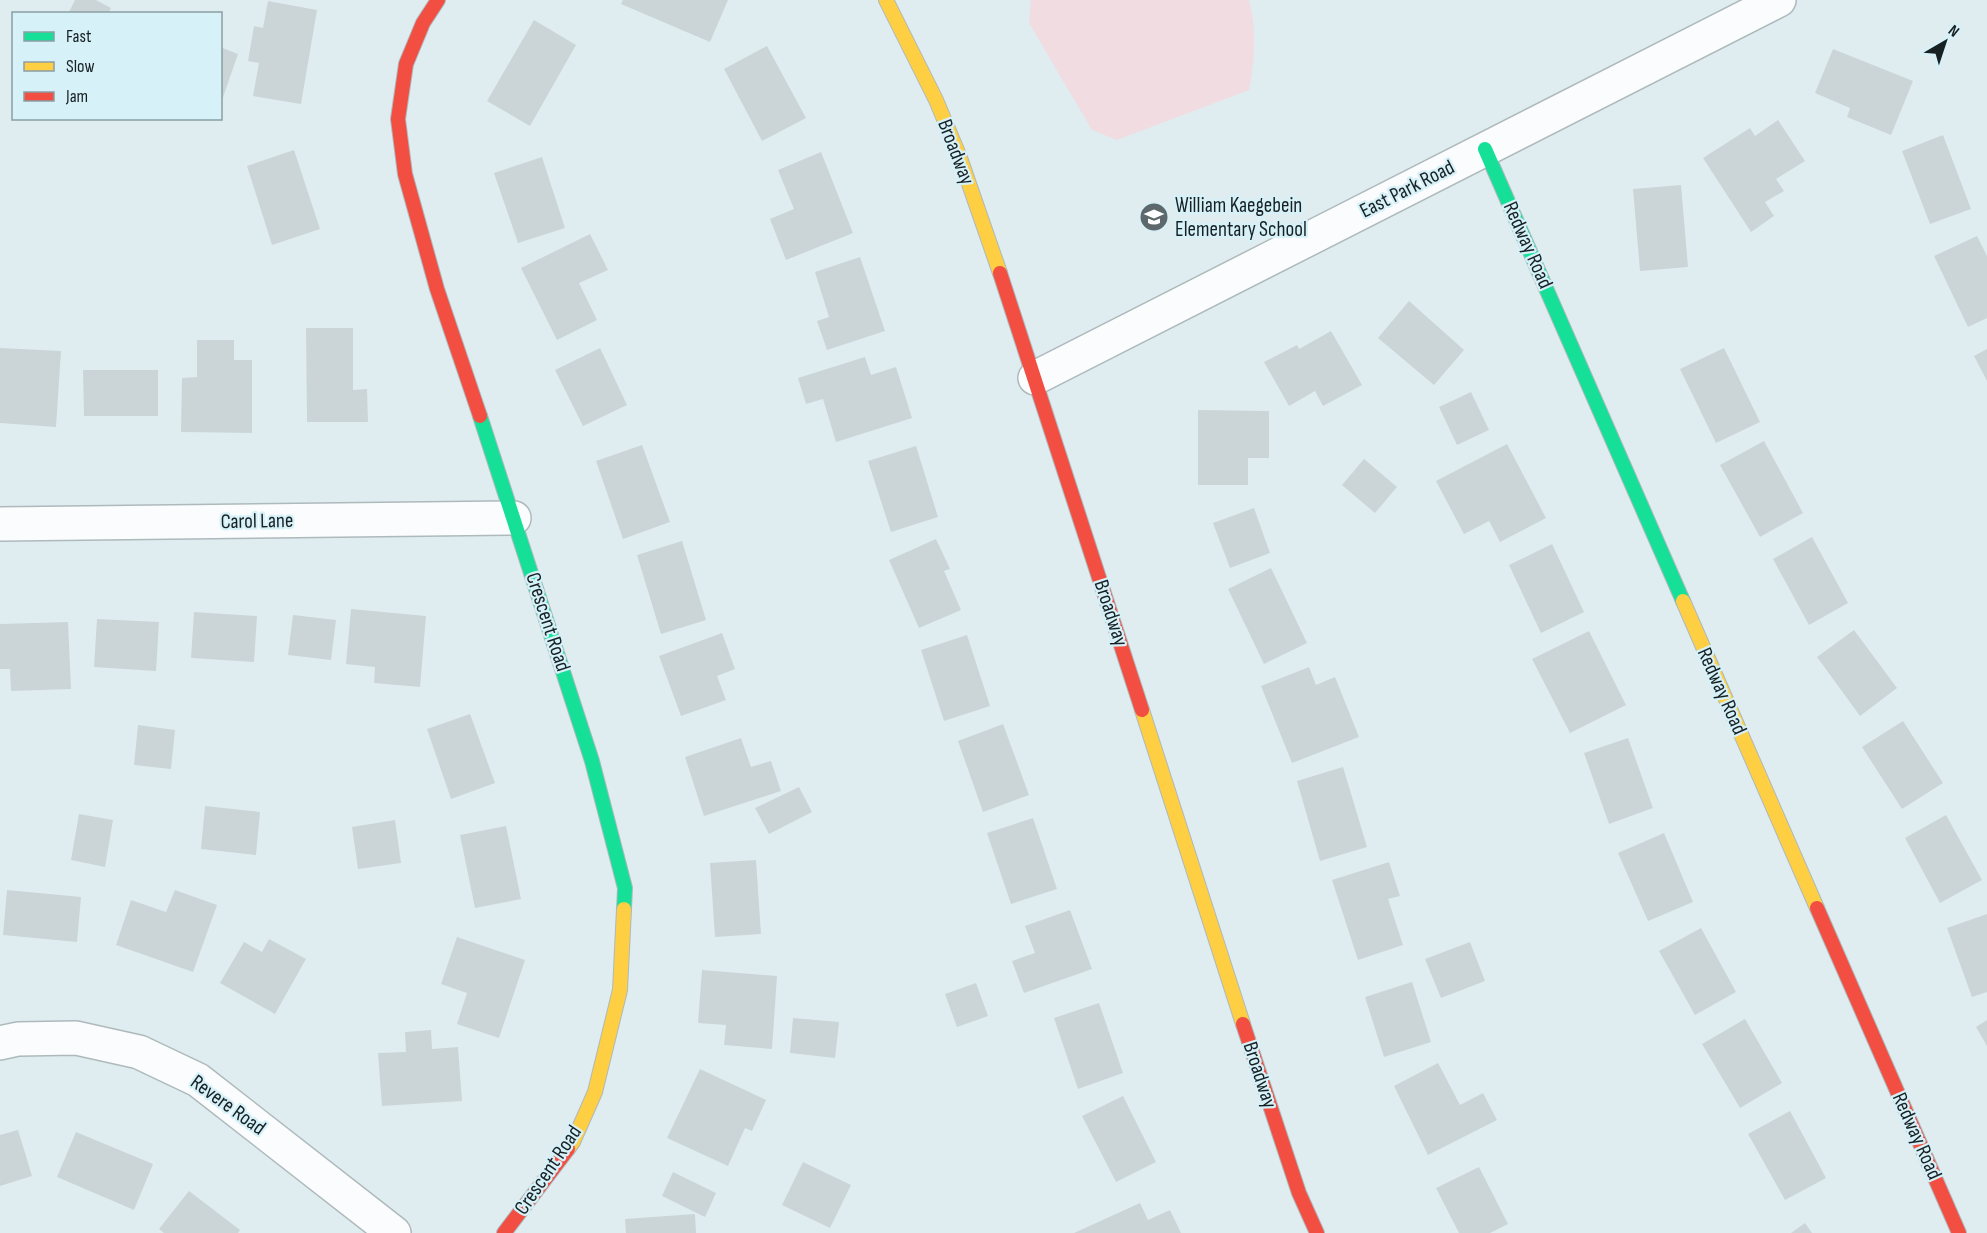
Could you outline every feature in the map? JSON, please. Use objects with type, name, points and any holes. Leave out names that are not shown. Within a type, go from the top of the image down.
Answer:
[{"type":"street","name":"Crescent Road","points":[[438,0],[423,23],[406,63],[399,119],[405,174],[436,290],[514,518],[592,761],[625,888],[620,990],[595,1092],[573,1142],[504,1233]]},
{"type":"street","name":"Broadway","points":[[886,0],[936,100],[959,155],[1035,378],[1299,1193],[1317,1233]]},
{"type":"street","name":"East Park Road","points":[[1035,378],[1779,0]]},
{"type":"street","name":"Redway Road","points":[[1485,148],[1959,1233]]},
{"type":"street","name":"Carol Lane","points":[[0,524],[514,518]]},
{"type":"street","name":"Revere Road","points":[[0,1042],[18,1039],[76,1038],[139,1052],[178,1070],[198,1080],[394,1233]]},
{"type":"shaded area","points":[[1031,0],[1249,0],[1254,45],[1249,90],[1117,140],[1092,130],[1029,23]]},
{"type":"building","points":[[75,0],[96,0],[111,8],[109,12],[69,12]]},
{"type":"building","points":[[623,0],[728,0],[710,42],[621,4]]},
{"type":"building","points":[[268,1],[317,10],[301,104],[253,96],[259,63],[248,61],[254,26],[263,28]]},
{"type":"building","points":[[534,20],[576,45],[530,126],[487,101]]},
{"type":"building","points":[[767,46],[806,118],[762,141],[724,69]]},
{"type":"building","points":[[222,48],[238,54],[222,100]]},
{"type":"building","points":[[1833,49],[1913,81],[1891,135],[1847,117],[1850,108],[1815,93]]},
{"type":"building","points":[[1778,120],[1805,161],[1776,179],[1784,191],[1765,202],[1774,216],[1751,232],[1703,158],[1750,128],[1755,136]]},
{"type":"building","points":[[1943,135],[1971,209],[1930,224],[1902,151]]},
{"type":"building","points":[[294,150],[320,229],[272,245],[247,166]]},
{"type":"building","points":[[821,152],[853,233],[786,260],[770,219],[794,209],[778,170]]},
{"type":"building","points":[[542,157],[565,228],[518,243],[494,173]]},
{"type":"building","points":[[1681,185],[1688,267],[1640,271],[1633,189]]},
{"type":"building","points":[[590,234],[608,270],[579,283],[597,320],[557,340],[521,268]]},
{"type":"building","points":[[1977,236],[1987,256],[1987,318],[1968,327],[1934,256]]},
{"type":"building","points":[[860,257],[885,331],[827,350],[817,321],[829,317],[815,272]]},
{"type":"building","points":[[1409,301],[1464,350],[1434,385],[1378,338]]},
{"type":"building","points":[[306,328],[353,328],[353,390],[367,389],[368,422],[307,422]]},
{"type":"building","points":[[1331,331],[1362,385],[1323,406],[1315,391],[1289,406],[1264,362],[1297,345],[1299,349]]},
{"type":"building","points":[[197,340],[234,340],[234,360],[252,360],[252,433],[181,432],[182,378],[197,377]]},
{"type":"building","points":[[0,348],[61,351],[56,427],[0,423]]},
{"type":"building","points":[[600,348],[627,405],[583,426],[555,370]]},
{"type":"building","points":[[1724,348],[1760,422],[1716,443],[1680,369]]},
{"type":"building","points":[[1987,349],[1987,381],[1974,356]]},
{"type":"building","points":[[865,357],[871,375],[896,367],[912,418],[836,442],[823,399],[806,404],[798,378]]},
{"type":"building","points":[[83,370],[158,370],[158,416],[84,416]]},
{"type":"building","points":[[1471,392],[1489,430],[1457,445],[1439,407]]},
{"type":"building","points":[[1198,410],[1269,411],[1269,458],[1248,458],[1248,485],[1198,485]]},
{"type":"building","points":[[1764,441],[1803,513],[1760,537],[1720,465]]},
{"type":"building","points":[[1507,444],[1546,518],[1500,542],[1489,521],[1464,534],[1436,481]]},
{"type":"building","points":[[642,445],[670,522],[623,539],[596,461]]},
{"type":"building","points":[[916,446],[938,517],[891,532],[868,461]]},
{"type":"building","points":[[1364,459],[1397,487],[1375,513],[1342,485]]},
{"type":"building","points":[[1254,508],[1270,553],[1230,568],[1213,523]]},
{"type":"building","points":[[1812,537],[1848,603],[1809,625],[1773,559]]},
{"type":"building","points":[[936,539],[950,569],[944,571],[961,610],[919,628],[889,560]]},
{"type":"building","points":[[682,541],[706,620],[661,634],[637,555]]},
{"type":"building","points":[[1552,544],[1584,612],[1541,633],[1509,565]]},
{"type":"building","points":[[1271,568],[1307,643],[1264,664],[1228,589]]},
{"type":"building","points":[[351,609],[426,616],[420,687],[374,683],[375,667],[346,664]]},
{"type":"building","points":[[194,612],[257,616],[254,662],[191,658]]},
{"type":"building","points":[[293,615],[336,620],[331,660],[288,655]]},
{"type":"building","points":[[97,619],[159,622],[156,671],[94,667]]},
{"type":"building","points":[[68,622],[71,689],[11,691],[10,669],[0,669],[0,624]]},
{"type":"building","points":[[1854,630],[1897,688],[1860,716],[1817,657]]},
{"type":"building","points":[[1589,631],[1626,705],[1570,733],[1532,659]]},
{"type":"building","points":[[722,633],[735,669],[717,676],[726,700],[681,716],[659,656]]},
{"type":"building","points":[[967,635],[990,706],[944,721],[921,650]]},
{"type":"building","points":[[1309,667],[1316,685],[1335,677],[1359,737],[1292,763],[1261,686]]},
{"type":"building","points":[[470,714],[495,783],[451,799],[427,729]]},
{"type":"building","points":[[1903,721],[1943,783],[1902,809],[1862,747]]},
{"type":"building","points":[[1003,724],[1029,795],[983,812],[958,741]]},
{"type":"building","points":[[138,725],[175,730],[171,769],[134,765]]},
{"type":"building","points":[[741,738],[751,767],[771,761],[781,791],[704,816],[685,757]]},
{"type":"building","points":[[1628,738],[1653,808],[1609,824],[1584,753]]},
{"type":"building","points":[[1343,767],[1367,847],[1320,861],[1297,781]]},
{"type":"building","points":[[799,787],[812,812],[769,834],[755,808]]},
{"type":"building","points":[[205,806],[260,812],[256,855],[201,849]]},
{"type":"building","points":[[79,814],[113,820],[105,867],[71,860]]},
{"type":"building","points":[[1946,815],[1982,880],[1940,903],[1905,838]]},
{"type":"building","points":[[1033,818],[1057,889],[1011,904],[987,833]]},
{"type":"building","points":[[395,820],[401,863],[358,869],[352,827]]},
{"type":"building","points":[[506,826],[521,899],[475,908],[460,835]]},
{"type":"building","points":[[1664,833],[1693,902],[1648,921],[1618,853]]},
{"type":"building","points":[[756,860],[761,934],[715,937],[710,863]]},
{"type":"building","points":[[1389,862],[1400,896],[1388,899],[1403,945],[1358,960],[1332,880]]},
{"type":"building","points":[[7,890],[81,897],[77,942],[3,935]]},
{"type":"building","points":[[175,890],[217,905],[193,972],[116,945],[131,900],[166,912]]},
{"type":"building","points":[[1070,910],[1092,969],[1024,993],[1012,961],[1035,953],[1025,926]]},
{"type":"building","points":[[1987,914],[1987,992],[1972,997],[1947,928]]},
{"type":"building","points":[[1701,928],[1736,992],[1695,1015],[1659,951]]},
{"type":"building","points":[[457,937],[525,960],[499,1038],[457,1024],[467,993],[441,984]]},
{"type":"building","points":[[269,939],[306,959],[275,1014],[220,983],[244,942],[262,952]]},
{"type":"building","points":[[1470,942],[1485,981],[1441,998],[1425,959]]},
{"type":"building","points":[[702,970],[777,976],[772,1049],[724,1045],[726,1025],[698,1023]]},
{"type":"building","points":[[1412,982],[1431,1042],[1384,1057],[1365,997]]},
{"type":"building","points":[[976,983],[988,1016],[957,1027],[945,994]]},
{"type":"building","points":[[1099,1003],[1123,1073],[1078,1089],[1054,1018]]},
{"type":"building","points":[[793,1018],[839,1022],[835,1058],[790,1053]]},
{"type":"building","points":[[1745,1019],[1782,1083],[1740,1108],[1702,1044]]},
{"type":"building","points":[[1987,1020],[1987,1046],[1976,1027]]},
{"type":"building","points":[[431,1030],[432,1049],[458,1047],[462,1101],[382,1106],[378,1053],[406,1052],[405,1032]]},
{"type":"building","points":[[1438,1063],[1460,1105],[1483,1093],[1497,1120],[1428,1155],[1394,1086]]},
{"type":"building","points":[[700,1069],[766,1100],[752,1131],[745,1128],[728,1166],[667,1138]]},
{"type":"building","points":[[1123,1096],[1156,1162],[1116,1182],[1082,1116]]},
{"type":"building","points":[[1790,1111],[1826,1178],[1785,1200],[1748,1134]]},
{"type":"building","points":[[18,1130],[32,1176],[0,1186],[0,1135]]},
{"type":"building","points":[[76,1132],[153,1164],[134,1210],[57,1177]]},
{"type":"building","points":[[803,1162],[851,1185],[830,1228],[782,1205]]},
{"type":"building","points":[[1479,1167],[1508,1224],[1490,1233],[1459,1233],[1436,1188]]},
{"type":"building","points":[[673,1172],[716,1193],[705,1217],[662,1196]]},
{"type":"building","points":[[189,1191],[240,1230],[238,1233],[164,1233],[159,1229]]},
{"type":"building","points":[[1140,1203],[1148,1220],[1170,1210],[1181,1233],[1074,1233]]},
{"type":"building","points":[[695,1214],[696,1233],[626,1233],[625,1219]]},
{"type":"building","points":[[1805,1223],[1812,1233],[1791,1233]]},
{"type":"traffic: fast","points":[[1485,149],[1683,601]]},
{"type":"traffic: fast","points":[[480,416],[592,761],[625,888],[624,909]]},
{"type":"traffic: slow","points":[[886,0],[936,100],[959,155],[1000,273]]},
{"type":"traffic: slow","points":[[1683,601],[1817,908]]},
{"type":"traffic: slow","points":[[1142,710],[1243,1024]]},
{"type":"traffic: slow","points":[[568,1149],[595,1092],[620,990],[624,909]]},
{"type":"traffic: jam","points":[[438,0],[423,23],[406,64],[398,119],[405,174],[437,289],[480,416]]},
{"type":"traffic: jam","points":[[1000,273],[1142,710]]},
{"type":"traffic: jam","points":[[1817,908],[1959,1233]]},
{"type":"traffic: jam","points":[[1243,1024],[1299,1193],[1317,1233]]},
{"type":"traffic: jam","points":[[504,1233],[568,1149]]},
{"type":"place","name":"William Kaegebein Elementary School","points":[[1154,217]]}]
